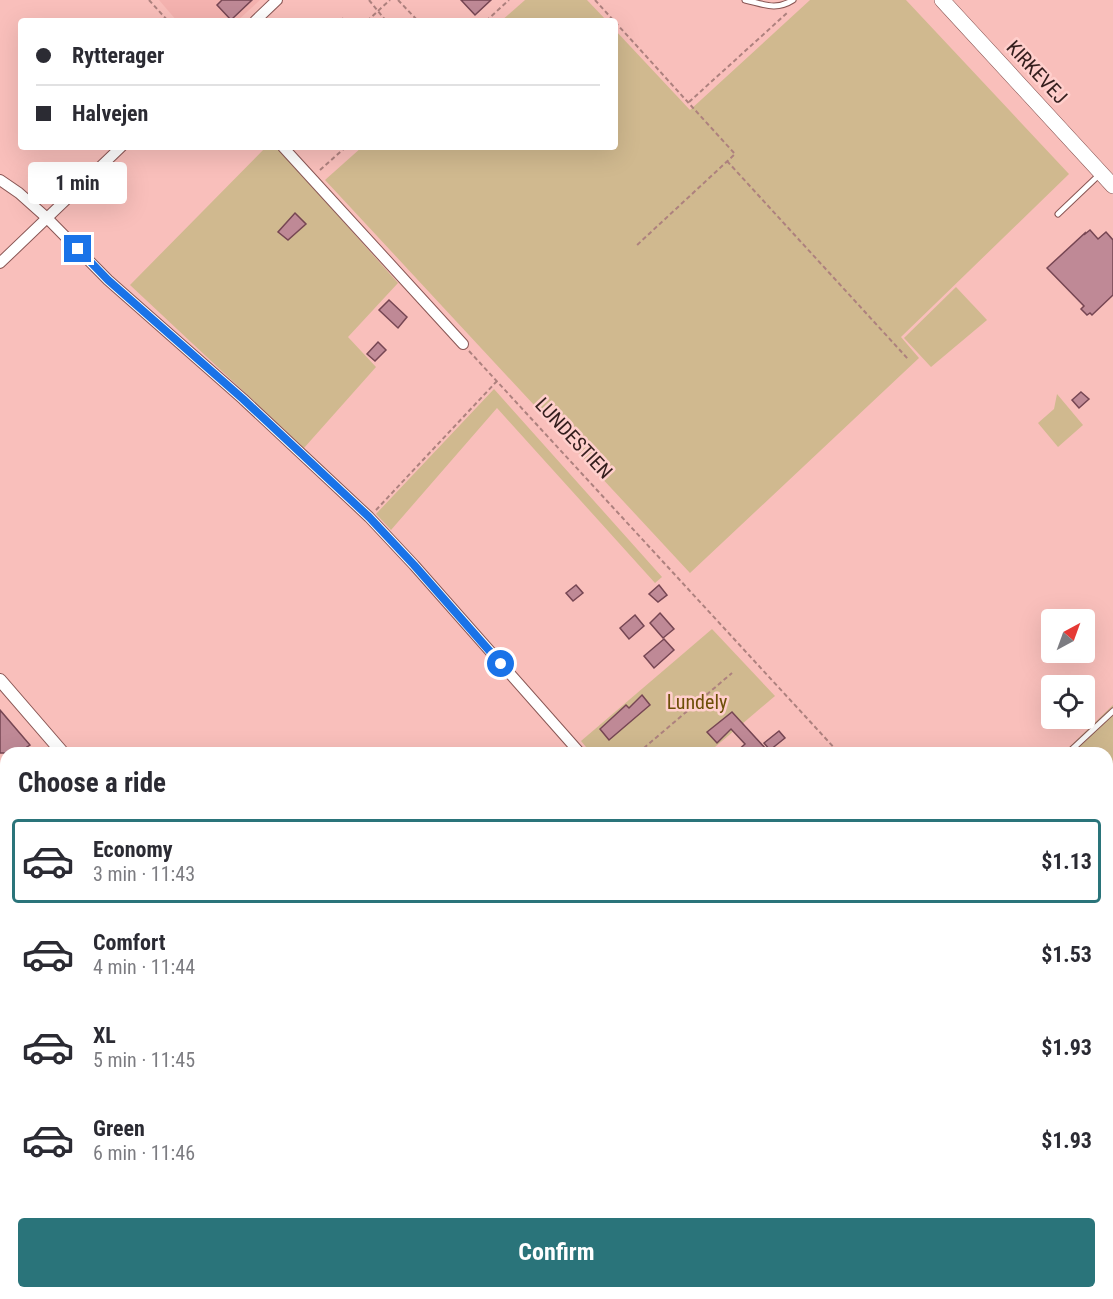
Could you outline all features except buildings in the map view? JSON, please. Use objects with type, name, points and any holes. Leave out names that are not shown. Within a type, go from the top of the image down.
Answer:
[{"type":"main road","name":"KIRKEVEJ","points":[[942,0],[1113,186]]},
{"type":"street","points":[[258,18],[277,0]]},
{"type":"street","points":[[0,263],[118,150]]},
{"type":"street","points":[[286,150],[463,344]]},
{"type":"street","points":[[0,180],[19,193],[47,218],[108,280],[243,399],[369,517],[575,747]]},
{"type":"street","points":[[0,680],[58,747]]},
{"type":"lane","points":[[745,0],[775,7],[793,0]]},
{"type":"lane","points":[[1058,214],[1101,173]]},
{"type":"lane","points":[[1074,747],[1113,711]]},
{"type":"path","points":[[149,0],[165,18]]},
{"type":"path","points":[[369,0],[384,18]]},
{"type":"path","points":[[370,18],[390,0]]},
{"type":"path","points":[[398,0],[413,18]]},
{"type":"path","points":[[489,18],[509,0]]},
{"type":"path","points":[[595,0],[611,18]]},
{"type":"path","points":[[689,102],[789,12]]},
{"type":"path","points":[[618,25],[735,154],[636,246]]},
{"type":"path","points":[[311,178],[343,150]]},
{"type":"path","points":[[727,161],[908,359]]},
{"type":"path","name":"LUNDESTIEN","points":[[463,344],[833,747]]},
{"type":"path","points":[[369,517],[497,381]]},
{"type":"path","points":[[645,747],[732,673]]},
{"type":"shaded area","points":[[159,0],[260,0],[240,18],[174,18]]},
{"type":"green space","points":[[525,0],[587,0],[604,18],[504,18]]},
{"type":"green space","points":[[810,0],[906,0],[1069,174],[901,337],[919,358],[690,573],[325,180],[359,150],[618,150],[618,33],[690,110]]},
{"type":"green space","points":[[263,150],[280,150],[398,283],[348,337],[376,367],[304,448],[130,285]]},
{"type":"green space","points":[[956,287],[987,320],[931,367],[904,338]]},
{"type":"green space","points":[[494,389],[662,577],[655,583],[497,408],[391,530],[376,514]]},
{"type":"green space","points":[[1057,394],[1083,425],[1058,447],[1038,423],[1054,409]]},
{"type":"green space","name":"Lundely","points":[[712,629],[775,696],[715,747],[586,747],[581,741]]},
{"type":"green space","points":[[1113,705],[1113,747],[1069,747],[1088,729],[1095,729],[1095,722]]},
{"type":"route","points":[[78,249],[108,280],[243,399],[369,517],[501,664]]}]
